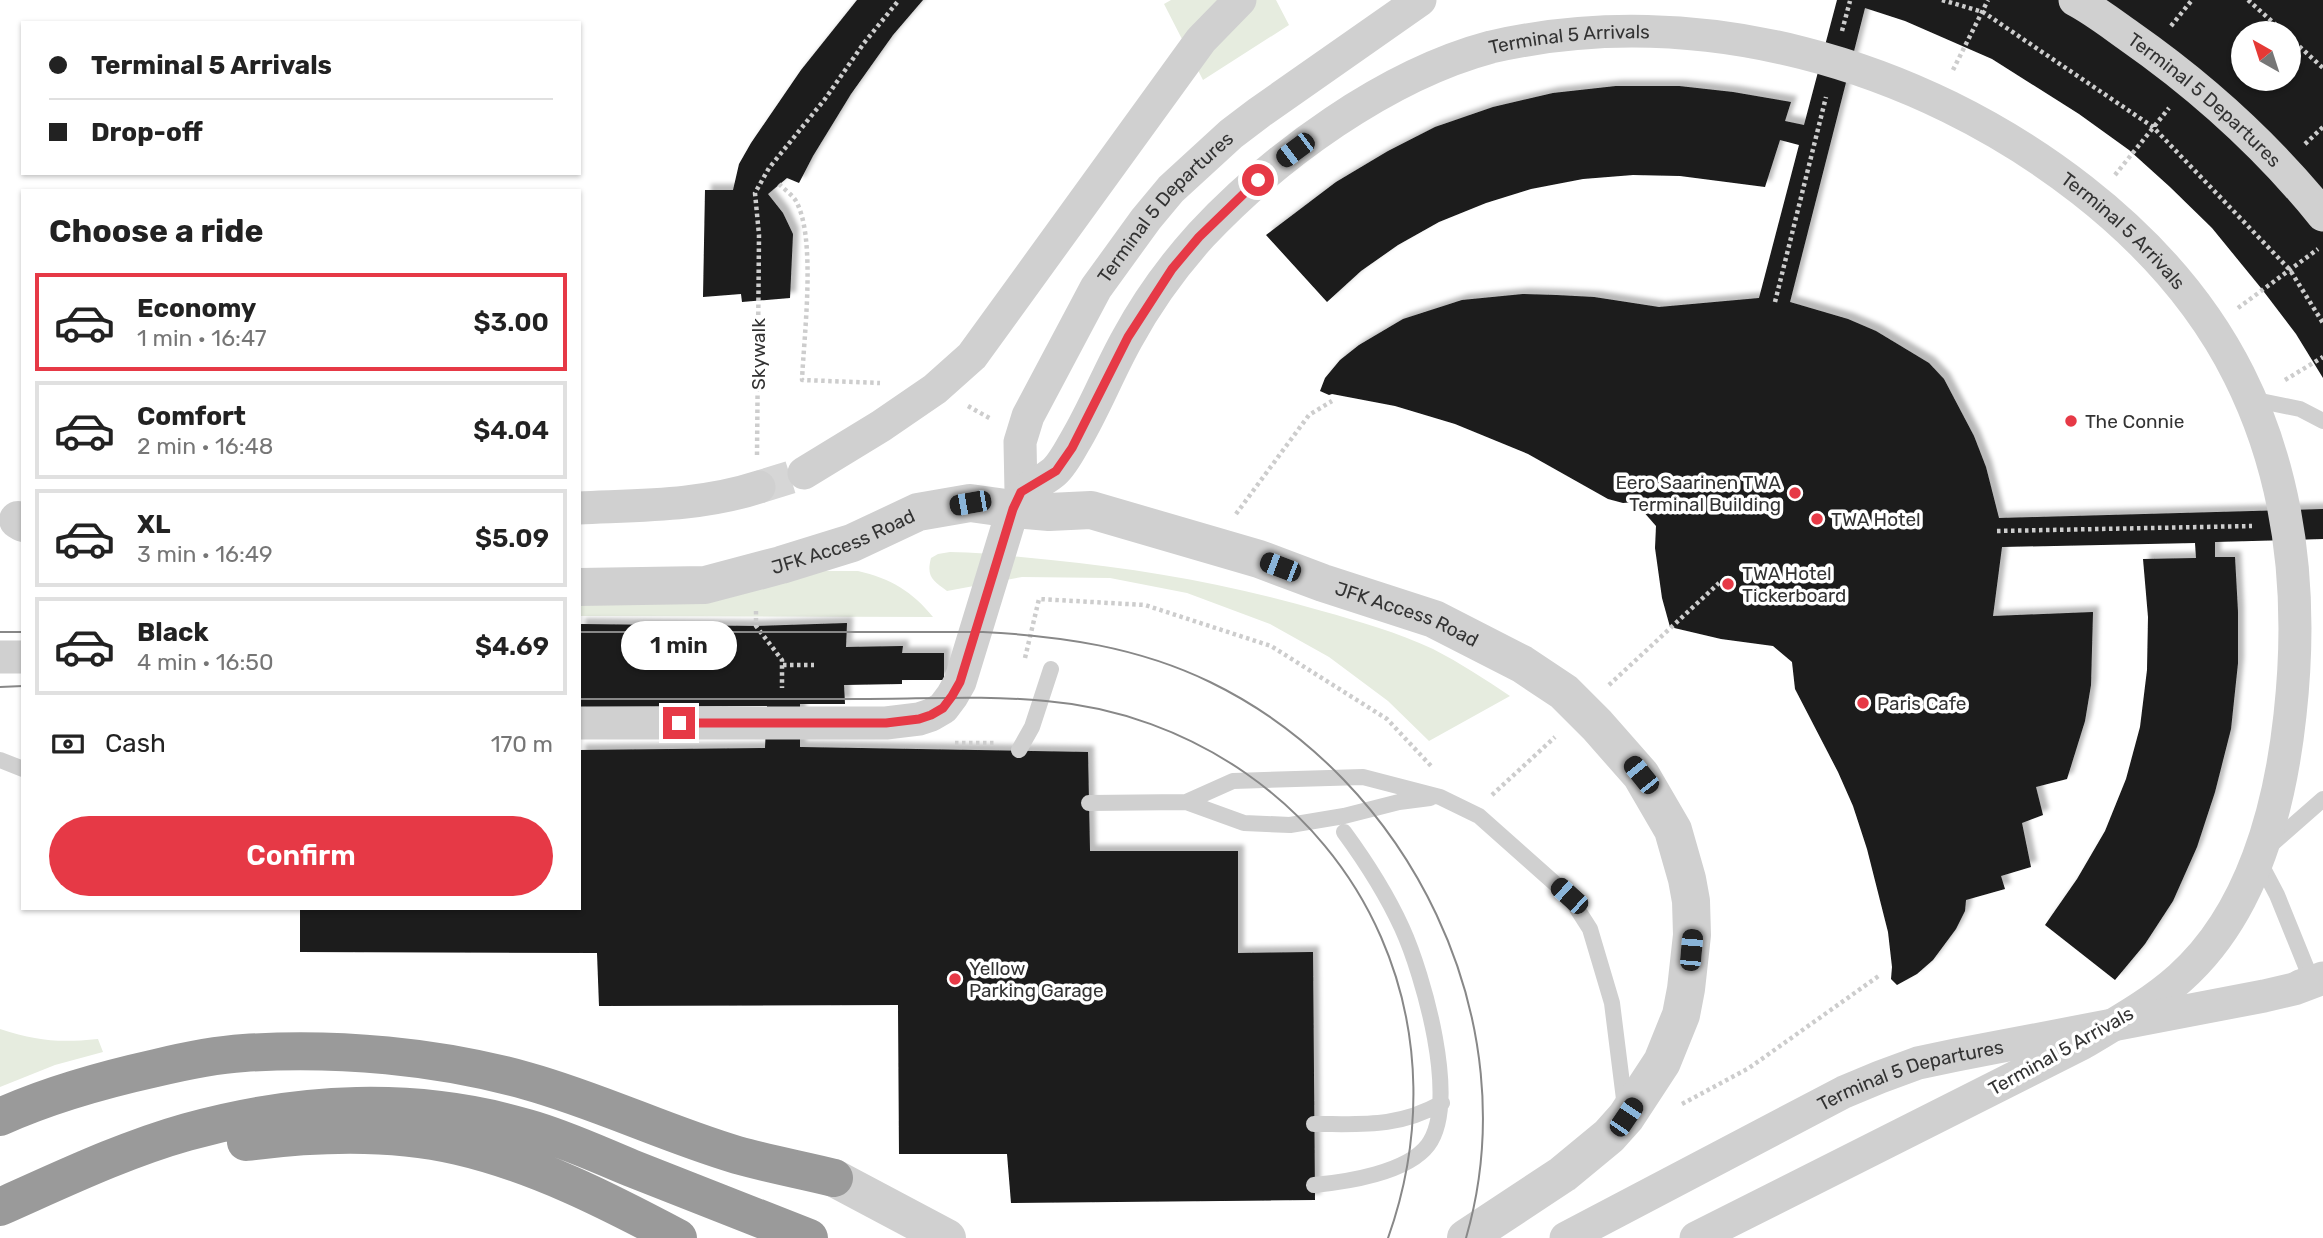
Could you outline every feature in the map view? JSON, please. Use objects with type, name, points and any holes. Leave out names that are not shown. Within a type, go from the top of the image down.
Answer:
[{"type":"highway","points":[[0,1117],[33,1102],[76,1088],[202,1058],[296,1051],[437,1061],[529,1081],[737,1155],[834,1178]]},
{"type":"highway","points":[[0,1207],[158,1141],[213,1125],[319,1107],[391,1106],[457,1112],[528,1128],[809,1238]]},
{"type":"highway","points":[[50,1185],[149,1157],[223,1145],[307,1136],[391,1137],[457,1146],[530,1168],[605,1199],[678,1238]]},
{"type":"street","points":[[804,473],[935,389],[972,356],[1201,40],[1240,0]]},
{"type":"street","name":"Terminal 5 Departures","points":[[581,723],[886,723],[919,719],[943,708],[960,682],[1017,501],[1020,442],[1028,416],[1096,288],[1171,189],[1231,134],[1420,0]]},
{"type":"street","name":"Terminal 5 Departures","points":[[2075,0],[2150,51],[2221,107],[2281,166],[2323,215]]},
{"type":"street","name":"Terminal 5 Arrivals","points":[[1017,501],[1056,471],[1085,424],[1128,337],[1172,269],[1240,196],[1315,135],[1420,73],[1490,47],[1566,32],[1636,27],[1678,29],[1804,50],[1863,68],[1939,99],[2034,154],[2095,200],[2150,251],[2186,292],[2212,328],[2250,399],[2283,502],[2296,594],[2297,637],[2288,738],[2270,818],[2257,857],[2230,918],[2216,940],[2177,980],[2134,1012],[2047,1062],[1696,1238]]},
{"type":"street","points":[[581,508],[698,502],[730,496],[758,473]]},
{"type":"street","name":"JFK Access Road","points":[[581,587],[705,585],[781,565],[852,542],[918,512],[970,503],[1017,501],[1049,512],[1091,510],[1259,559],[1416,613],[1461,632],[1522,664],[1564,692],[1641,775],[1673,830],[1691,901],[1690,964],[1681,1015],[1662,1062],[1626,1117],[1609,1136],[1563,1174],[1466,1238]]},
{"type":"street","points":[[0,657],[21,657]]},
{"type":"street","name":"Terminal 5 Departures","points":[[1566,1238],[1844,1092],[1893,1072],[1956,1055],[2263,996],[2294,989],[2323,978]]},
{"type":"street","points":[[834,1178],[947,1238]]},
{"type":"lane","points":[[2250,399],[2301,409],[2323,421]]},
{"type":"lane","points":[[1012,747],[1032,727],[1051,669]]},
{"type":"lane","points":[[0,760],[21,768]]},
{"type":"lane","points":[[1186,802],[1233,781],[1363,777],[1440,797],[1479,816],[1569,896],[1590,929],[1612,1003],[1626,1117]]},
{"type":"lane","points":[[1089,803],[1186,802],[1244,823],[1290,825],[1344,816],[1399,802],[1440,797]]},
{"type":"lane","points":[[2134,1012],[2250,991],[2309,974],[2277,895],[2257,857],[2323,799]]},
{"type":"lane","points":[[1314,1185],[1379,1174],[1404,1163],[1427,1147],[1437,1128],[1442,1103],[1433,1030],[1415,960],[1383,890],[1344,832]]},
{"type":"lane","points":[[1314,1124],[1383,1123],[1420,1115],[1442,1103]]},
{"type":"path","name":"Skywalk","points":[[758,473],[759,235],[755,193],[769,168],[899,0]]},
{"type":"path","points":[[1942,0],[1983,12],[2153,128],[2290,270],[2323,323]]},
{"type":"path","points":[[1939,99],[1988,0]]},
{"type":"path","points":[[2248,0],[2272,21]]},
{"type":"path","points":[[1840,41],[1850,1]]},
{"type":"path","points":[[2301,48],[2323,68]]},
{"type":"path","points":[[1775,302],[1827,93]]},
{"type":"path","points":[[2095,200],[2170,106]]},
{"type":"path","points":[[779,184],[796,200],[805,222],[807,263],[802,380]]},
{"type":"path","points":[[2212,328],[2323,246]]},
{"type":"path","points":[[1233,517],[1309,415],[1332,401]]},
{"type":"path","points":[[1997,531],[2256,526]]},
{"type":"path","points":[[1484,802],[1719,583]]},
{"type":"path","points":[[756,598],[756,626],[783,664],[782,700]]},
{"type":"path","points":[[1023,664],[1039,599],[1144,605],[1271,646],[1387,719],[1439,775]]},
{"type":"path","points":[[783,664],[814,665]]},
{"type":"path","points":[[950,743],[1012,747]]},
{"type":"path","points":[[1682,1104],[1749,1068],[1880,975]]},
{"type":"shaded area","points":[[1171,0],[1276,0],[1289,25],[1203,80],[1164,4]]},
{"type":"shaded area","points":[[950,552],[1120,568],[1188,579],[1289,602],[1364,623],[1420,643],[1510,696],[1429,741],[1388,701],[1329,657],[1270,624],[1187,593],[1110,578],[1022,577],[947,591],[932,577],[929,570],[931,558]]},
{"type":"shaded area","points":[[581,570],[858,571],[900,587],[933,617],[581,616]]},
{"type":"shaded area","points":[[0,1029],[48,1040],[98,1039],[103,1052],[55,1065],[0,1087]]},
{"type":"building","points":[[857,0],[923,0],[893,35],[851,94],[799,183],[787,178],[768,194],[783,213],[793,234],[790,298],[742,302],[741,294],[703,297],[705,190],[733,190],[739,164],[751,143],[801,70]]},
{"type":"building","name":"Eero Saarinen TWA Terminal Building","points":[[1837,0],[2323,0],[2323,378],[2296,334],[2212,228],[2129,150],[2079,114],[1992,59],[1905,21],[1865,8],[1790,302],[1848,319],[1876,331],[1929,363],[1944,379],[1974,436],[1986,467],[1999,518],[2323,509],[2323,539],[2215,542],[2215,557],[2235,557],[2238,663],[2231,729],[2197,847],[2173,901],[2145,944],[2115,980],[2045,925],[2077,879],[2105,831],[2126,779],[2140,727],[2147,670],[2148,617],[2143,559],[2196,558],[2195,543],[2002,547],[1993,616],[2093,612],[2091,685],[2085,721],[2067,779],[2036,787],[2043,815],[2022,823],[2031,867],[2001,876],[2005,889],[1966,900],[1965,911],[1956,929],[1933,960],[1917,974],[1897,985],[1891,979],[1888,932],[1867,849],[1838,772],[1795,689],[1792,662],[1773,646],[1721,639],[1670,627],[1662,598],[1655,548],[1656,526],[1635,502],[1623,503],[1608,499],[1528,454],[1455,424],[1395,406],[1329,395],[1320,391],[1325,378],[1340,360],[1359,345],[1403,319],[1462,300],[1523,294],[1556,295],[1594,297],[1659,307],[1759,298],[1799,145],[1780,140],[1765,187],[1680,176],[1633,175],[1583,179],[1531,189],[1486,203],[1439,222],[1398,245],[1361,271],[1327,302],[1266,235],[1336,182],[1435,127],[1493,107],[1553,93],[1616,86],[1679,86],[1733,92],[1791,102],[1785,121],[1804,125]]},
{"type":"building","name":"Yellow Parking Garage","points":[[847,623],[846,647],[903,646],[902,653],[944,653],[944,680],[844,685],[845,704],[800,704],[800,747],[1088,752],[1090,851],[1238,851],[1238,953],[1313,952],[1315,1200],[1011,1203],[1007,1154],[899,1154],[898,1005],[599,1006],[597,953],[300,952],[300,910],[581,910],[581,750],[765,748],[767,706],[581,707],[581,624],[756,626]]},
{"type":"tunnel","points":[[759,487],[804,473]]},
{"type":"tram line","points":[[0,632],[21,632]]},
{"type":"tram line","points":[[581,632],[983,632],[1070,640],[1127,652],[1183,670],[1210,682],[1281,725],[1343,779],[1396,843],[1437,915],[1465,992],[1481,1073],[1481,1156],[1466,1238]]},
{"type":"tram line","points":[[0,687],[21,686]]},
{"type":"tram line","points":[[581,699],[978,698],[1046,701],[1099,709],[1151,724],[1200,746],[1246,773],[1287,807],[1324,845],[1356,889],[1381,937],[1395,973],[1411,1049],[1412,1125],[1408,1163],[1388,1238]]},
{"type":"place","name":"The Connie","points":[[2071,421]]},
{"type":"place","name":"Eero Saarinen TWA Terminal Building","points":[[1795,493]]},
{"type":"place","name":"TWA Hotel","points":[[1817,519]]},
{"type":"place","name":"TWA Hotel Tickerboard","points":[[1728,584]]},
{"type":"place","name":"Paris Cafe","points":[[1863,703]]},
{"type":"place","name":"Yellow Parking Garage","points":[[955,979]]},
{"type":"route","points":[[679,723],[886,723],[919,719],[943,708],[960,682],[1013,509],[1021,492],[1056,471],[1085,424],[1128,337],[1172,269],[1199,237],[1258,180]]}]
